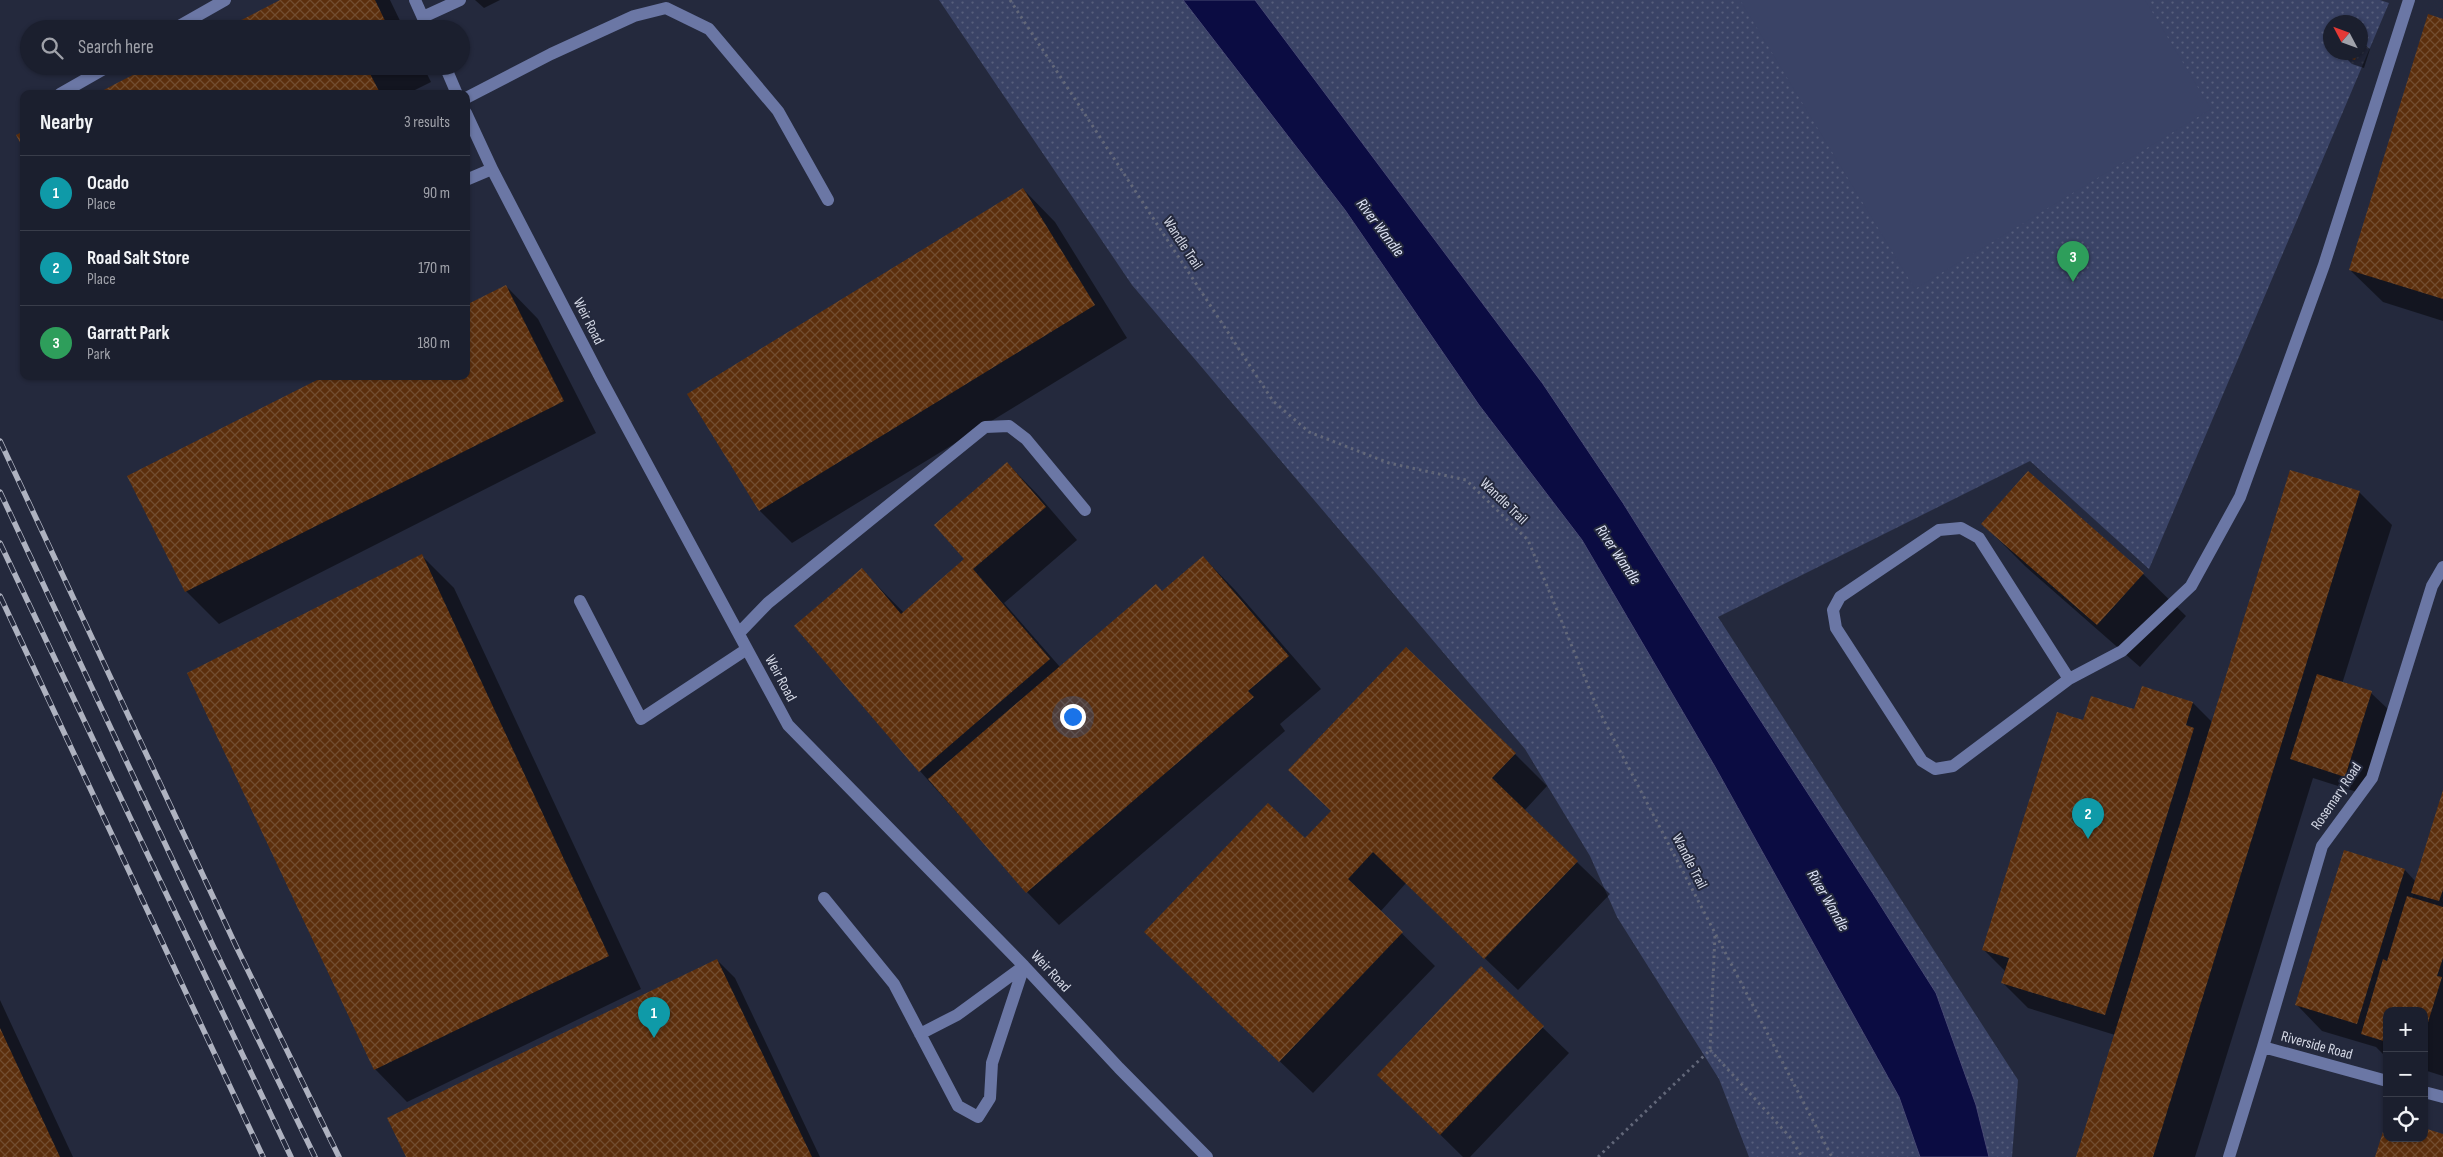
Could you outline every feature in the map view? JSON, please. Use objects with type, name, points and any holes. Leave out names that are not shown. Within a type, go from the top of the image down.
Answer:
[{"type":"lane","points":[[190,20],[225,0]]},
{"type":"lane","points":[[415,0],[425,20]]},
{"type":"lane","points":[[430,20],[460,0]]},
{"type":"lane","points":[[2069,679],[1979,538],[1961,528],[1939,530],[1840,597],[1833,610],[1836,628],[1922,761],[1935,769],[1953,766],[2069,679],[2122,651],[2191,586],[2240,497],[2324,265],[2409,0]]},
{"type":"lane","points":[[470,96],[551,54],[625,20],[666,8],[710,29],[778,111],[828,200]]},
{"type":"lane","points":[[67,90],[93,75]]},
{"type":"lane","points":[[449,75],[456,90]]},
{"type":"lane","name":"Weir Road","points":[[470,122],[492,169],[601,379],[788,725],[1024,966],[1207,1157]]},
{"type":"lane","points":[[470,178],[492,169]]},
{"type":"lane","points":[[738,633],[768,603],[985,427],[1009,426],[1026,439],[1085,510]]},
{"type":"lane","name":"Rosemary Road","points":[[2263,1047],[2322,846],[2372,778],[2432,586],[2443,567]]},
{"type":"lane","points":[[580,601],[641,718],[747,649]]},
{"type":"lane","points":[[824,898],[894,984],[958,1106],[978,1117],[990,1098],[992,1063],[1024,966]]},
{"type":"lane","points":[[920,1034],[957,1015],[1024,966]]},
{"type":"lane","name":"Riverside Road","points":[[2229,1157],[2263,1047],[2383,1080]]},
{"type":"lane","points":[[2428,1093],[2443,1097]]},
{"type":"path","name":"Wandle Trail","points":[[1010,0],[1273,401],[1309,432],[1389,464],[1466,480],[1528,540],[1598,707],[1832,1157]]},
{"type":"path","points":[[1598,1157],[1710,1050],[1715,933]]},
{"type":"path","points":[[1710,1050],[1790,1137],[1802,1157]]},
{"type":"shaded area","points":[[939,0],[2380,0],[2389,3],[2368,53],[2368,15],[2323,15],[2323,60],[2365,60],[2149,569],[2030,461],[1718,617],[2018,1080],[2012,1157],[1749,1157],[1719,1079],[1617,917],[1590,856],[1525,749],[1132,285]]},
{"type":"shaded area","points":[[1740,0],[2145,0],[2211,109],[1915,289]]},
{"type":"water","name":"River Wandle","points":[[1183,0],[1255,0],[1543,384],[1623,503],[1733,678],[1936,993],[1976,1105],[1989,1157],[1920,1157],[1899,1097],[1714,765],[1582,540],[1479,405],[1345,210]]},
{"type":"building","points":[[280,0],[375,0],[385,20],[241,20]]},
{"type":"building","points":[[2428,14],[2443,19],[2443,299],[2349,270]]},
{"type":"building","points":[[133,75],[371,75],[378,90],[104,90]]},
{"type":"building","points":[[20,133],[20,142],[16,135]]},
{"type":"building","points":[[1023,188],[1095,305],[759,511],[687,394]]},
{"type":"building","points":[[506,285],[564,401],[185,592],[127,476],[317,380],[470,380],[470,303]]},
{"type":"building","points":[[1007,462],[1046,507],[973,569],[1050,659],[919,772],[794,626],[862,568],[901,614],[964,559],[934,525]]},
{"type":"building","points":[[2290,470],[2360,491],[2153,1157],[2076,1157]]},
{"type":"building","points":[[2028,471],[2144,573],[2097,625],[1981,524]]},
{"type":"building","points":[[422,554],[609,956],[374,1070],[187,673]]},
{"type":"building","points":[[1203,556],[1289,656],[1248,691],[1254,697],[1026,893],[928,779],[1156,584],[1162,591]]},
{"type":"building","points":[[1406,647],[1516,753],[1492,778],[1578,861],[1484,959],[1373,852],[1348,879],[1403,932],[1279,1062],[1144,932],[1268,803],[1305,838],[1331,811],[1288,770]]},
{"type":"building","points":[[2317,674],[2372,691],[2345,777],[2290,759]]},
{"type":"building","points":[[2142,686],[2193,702],[2186,725],[2194,728],[2105,1015],[2001,983],[2009,958],[1982,950],[2057,712],[2083,720],[2091,696],[2134,709]]},
{"type":"building","points":[[2443,790],[2443,890],[2439,901],[2411,893]]},
{"type":"building","points":[[2344,850],[2405,869],[2357,1024],[2295,1005]]},
{"type":"building","points":[[2407,896],[2443,907],[2443,958],[2437,976],[2442,977],[2428,1022],[2428,1007],[2383,1007],[2383,1041],[2361,1034],[2383,959],[2387,961]]},
{"type":"building","points":[[717,959],[812,1157],[406,1157],[387,1118]]},
{"type":"building","points":[[1481,966],[1544,1026],[1440,1135],[1377,1075]]},
{"type":"building","points":[[0,1028],[60,1157],[0,1157]]},
{"type":"building","points":[[2428,1129],[2443,1134],[2443,1157],[2375,1157],[2383,1132],[2383,1142],[2428,1142]]},
{"type":"railway","points":[[0,441],[236,946],[339,1157]]},
{"type":"railway","points":[[0,492],[214,948],[315,1157]]},
{"type":"railway","points":[[0,543],[291,1157]]},
{"type":"railway","points":[[0,596],[263,1157]]},
{"type":"place","name":"Garratt Park","points":[[2073,282]]},
{"type":"place","name":"Road Salt Store","points":[[2088,839]]},
{"type":"place","name":"Ocado","points":[[654,1038]]}]
